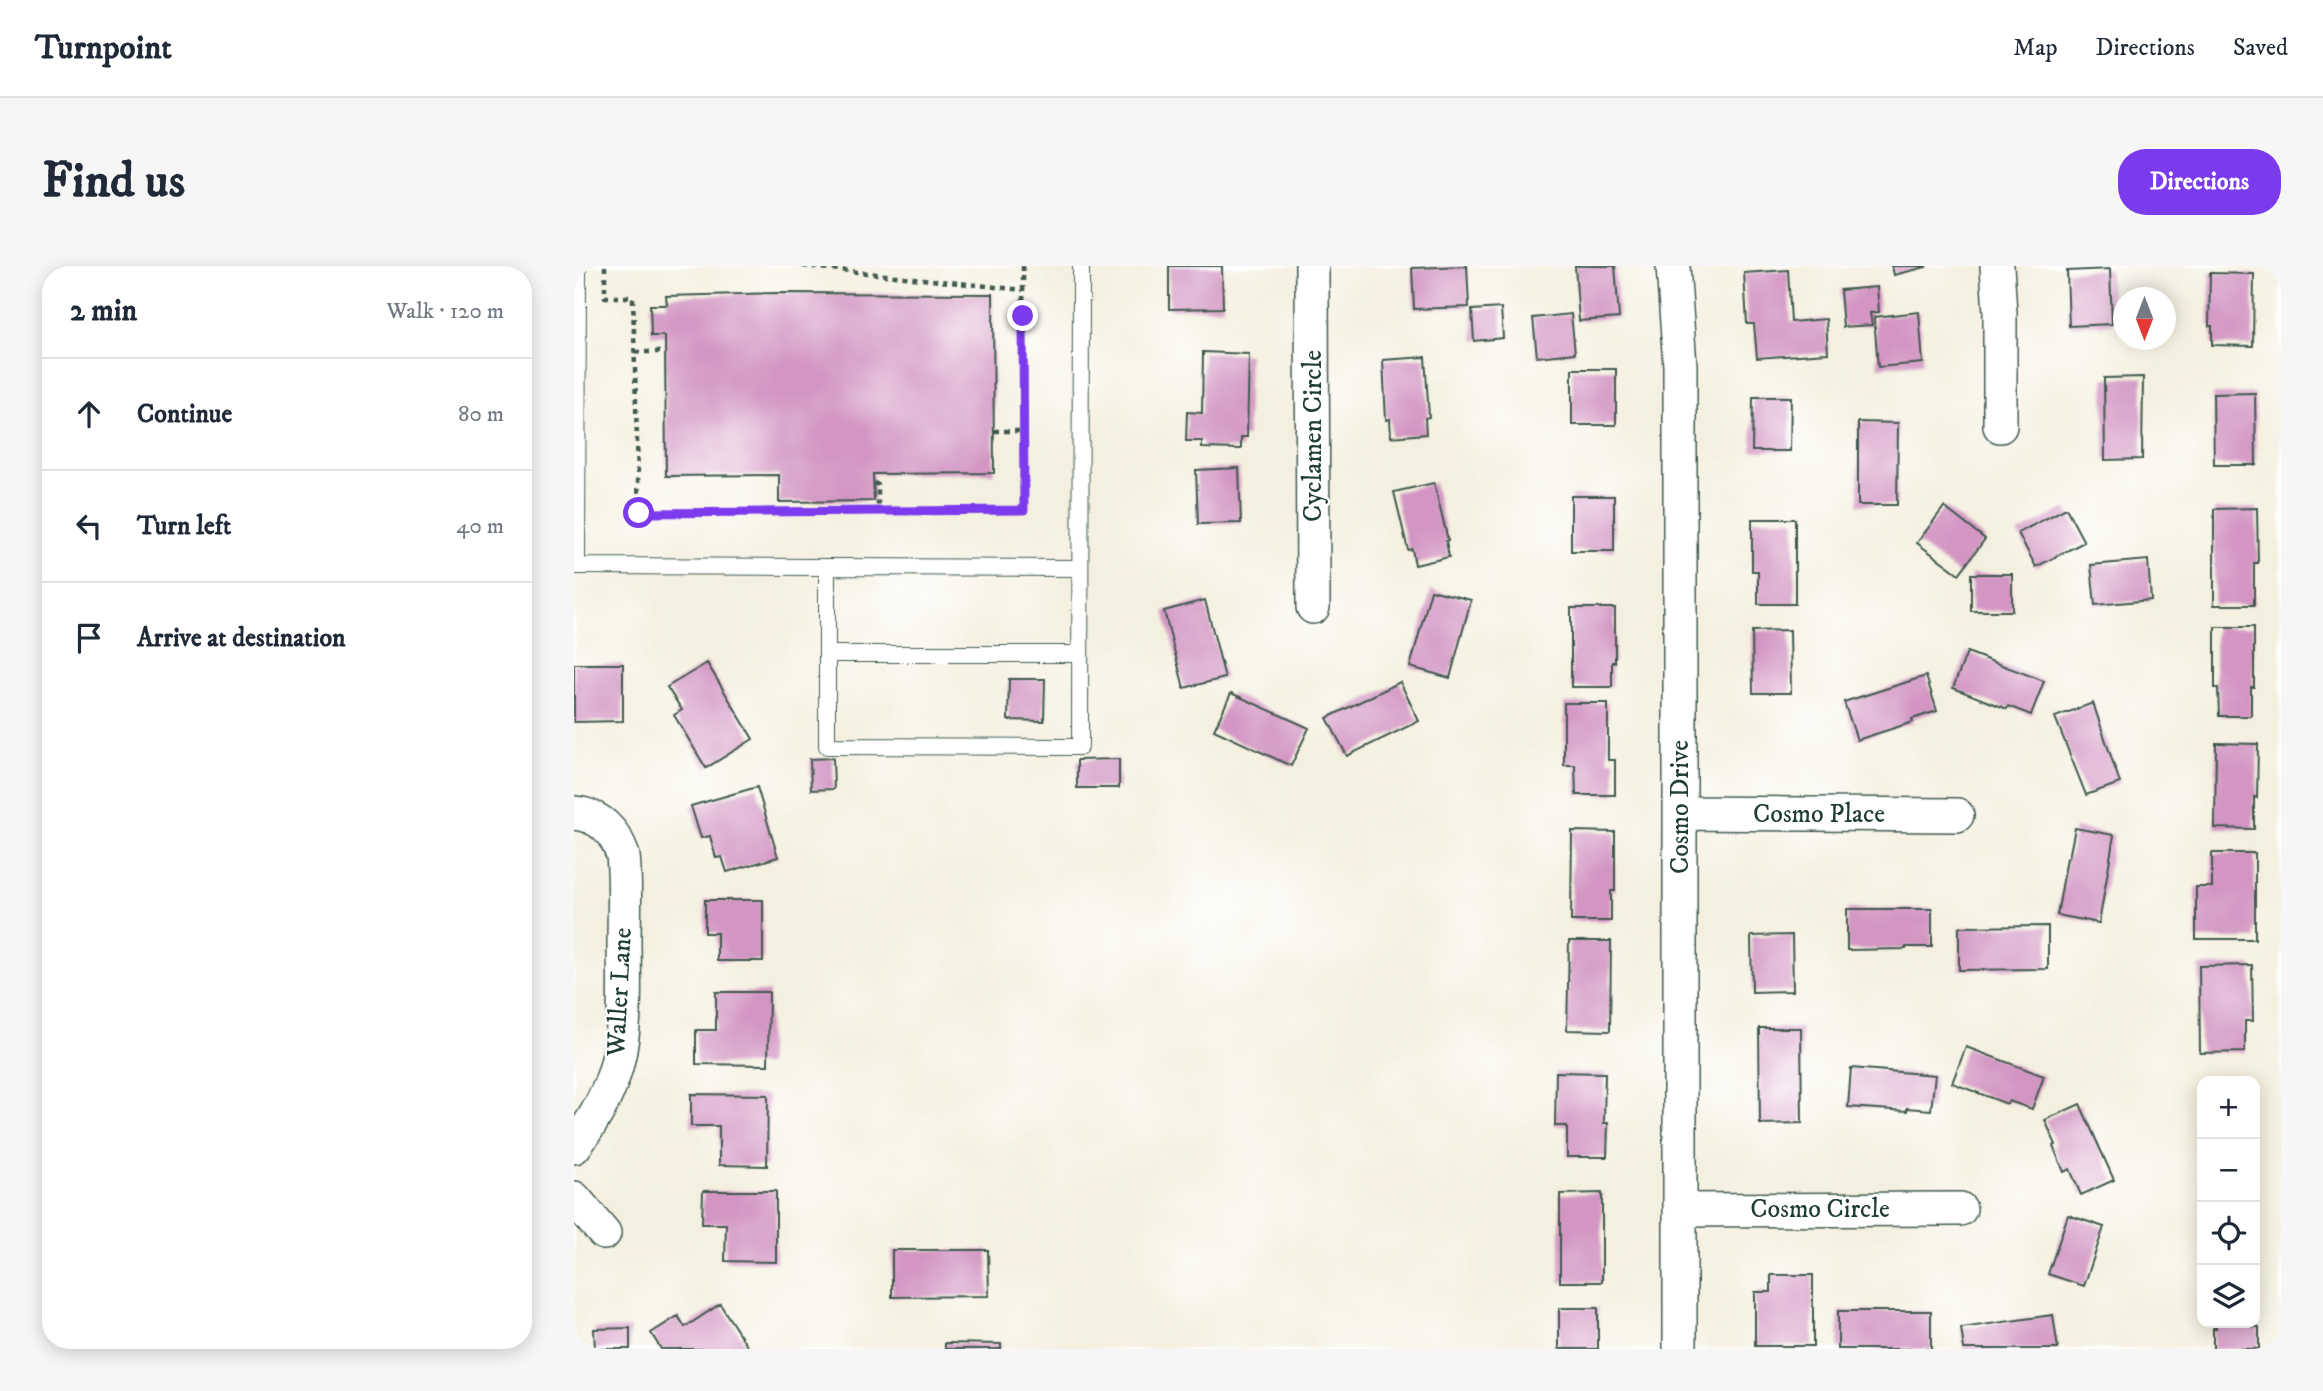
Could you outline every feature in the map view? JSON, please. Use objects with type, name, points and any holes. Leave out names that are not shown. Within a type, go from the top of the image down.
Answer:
[{"type":"street","name":"Cyclamen Circle","points":[[1312,266],[1313,607]]},
{"type":"street","name":"Cosmo Drive","points":[[1673,266],[1680,366],[1680,1349]]},
{"type":"street","points":[[1997,266],[2000,313],[2000,426]]},
{"type":"street","name":"Waller Lane","points":[[574,813],[592,817],[609,829],[620,846],[624,866],[625,1013],[616,1072],[605,1100],[574,1147]]},
{"type":"street","name":"Cosmo Place","points":[[1680,813],[1957,815]]},
{"type":"street","points":[[574,1198],[604,1233]]},
{"type":"street","name":"Cosmo Circle","points":[[1680,1210],[1960,1209]]},
{"type":"lane","points":[[578,266],[577,566],[1079,568]]},
{"type":"lane","points":[[827,567],[827,746],[1080,747],[1081,266]]},
{"type":"lane","points":[[827,654],[1080,654]]},
{"type":"path","points":[[605,266],[605,296],[634,296],[639,513],[1024,510],[1023,266]]},
{"type":"path","points":[[803,266],[1023,290]]},
{"type":"path","points":[[635,352],[666,352]]},
{"type":"path","points":[[993,432],[1024,432]]},
{"type":"path","points":[[874,483],[878,485],[878,512]]},
{"type":"building","points":[[1169,266],[1222,266],[1223,308],[1169,309]]},
{"type":"building","points":[[1467,266],[1469,307],[1414,309],[1412,268]]},
{"type":"building","points":[[1575,266],[1615,266],[1619,318],[1579,321]]},
{"type":"building","points":[[1892,266],[1926,266],[1926,267],[1894,275]]},
{"type":"building","points":[[2110,269],[2112,324],[2069,326],[2067,271]]},
{"type":"building","points":[[1788,270],[1791,322],[1826,319],[1828,353],[1757,358],[1754,324],[1747,324],[1744,273]]},
{"type":"building","points":[[2210,273],[2254,274],[2253,346],[2212,345],[2212,326],[2209,326]]},
{"type":"building","points":[[1877,287],[1879,312],[1870,313],[1872,325],[1843,327],[1840,290]]},
{"type":"building","points":[[777,293],[993,294],[994,473],[873,474],[874,501],[779,502],[779,475],[666,476],[665,336],[651,336],[650,305],[667,305],[666,296]]},
{"type":"building","points":[[1501,308],[1503,338],[1474,341],[1472,310]]},
{"type":"building","points":[[1919,312],[1923,363],[1878,367],[1874,317]]},
{"type":"building","points":[[1571,314],[1575,353],[1537,357],[1533,318]]},
{"type":"building","points":[[1203,352],[1249,354],[1247,437],[1241,437],[1241,449],[1202,448],[1202,441],[1186,441],[1187,412],[1202,413]]},
{"type":"building","points":[[1425,357],[1429,417],[1425,418],[1426,434],[1391,437],[1390,419],[1386,420],[1383,360]]},
{"type":"building","points":[[1572,369],[1616,369],[1616,425],[1572,425]]},
{"type":"building","points":[[2143,377],[2142,459],[2105,460],[2104,378]]},
{"type":"building","points":[[2255,393],[2256,465],[2214,465],[2213,394]]},
{"type":"building","points":[[1753,397],[1791,397],[1790,451],[1752,451]]},
{"type":"building","points":[[1858,422],[1898,423],[1897,505],[1858,505]]},
{"type":"building","points":[[1239,468],[1241,523],[1198,524],[1196,470]]},
{"type":"building","points":[[1434,483],[1448,540],[1449,557],[1415,565],[1412,549],[1408,550],[1394,492]]},
{"type":"building","points":[[1571,496],[1614,496],[1614,551],[1571,551]]},
{"type":"building","points":[[1944,507],[1985,539],[1959,574],[1917,543]]},
{"type":"building","points":[[2066,508],[2084,542],[2036,567],[2018,533]]},
{"type":"building","points":[[2257,508],[2258,563],[2254,563],[2254,605],[2214,605],[2214,509]]},
{"type":"building","points":[[1752,519],[1795,519],[1795,604],[1758,604],[1758,571],[1752,571]]},
{"type":"building","points":[[2148,560],[2151,600],[2095,605],[2091,565]]},
{"type":"building","points":[[1971,574],[2012,574],[2012,611],[1971,611]]},
{"type":"building","points":[[1431,590],[1471,600],[1450,678],[1410,667]]},
{"type":"building","points":[[1205,600],[1225,678],[1184,688],[1164,611]]},
{"type":"building","points":[[1571,608],[1615,608],[1612,687],[1571,687]]},
{"type":"building","points":[[2215,627],[2254,627],[2251,716],[2219,716],[2218,688],[2215,688]]},
{"type":"building","points":[[1790,630],[1791,693],[1753,693],[1752,631]]},
{"type":"building","points":[[1967,652],[2044,681],[2031,715],[2008,706],[2007,709],[1953,688]]},
{"type":"building","points":[[707,663],[753,739],[706,768],[674,715],[682,710],[667,687]]},
{"type":"building","points":[[574,664],[623,664],[623,721],[574,722]]},
{"type":"building","points":[[1926,676],[1937,711],[1912,719],[1913,722],[1857,740],[1844,702]]},
{"type":"building","points":[[1009,679],[1045,679],[1044,721],[1008,720]]},
{"type":"building","points":[[1400,682],[1419,721],[1347,756],[1327,718]]},
{"type":"building","points":[[1231,693],[1309,728],[1291,766],[1214,730]]},
{"type":"building","points":[[1564,703],[1608,703],[1608,760],[1615,760],[1615,795],[1576,795],[1575,765],[1564,765]]},
{"type":"building","points":[[2093,703],[2120,783],[2086,795],[2055,717]]},
{"type":"building","points":[[2216,743],[2258,744],[2254,829],[2215,828]]},
{"type":"building","points":[[833,758],[834,789],[811,790],[810,759]]},
{"type":"building","points":[[1119,759],[1119,788],[1077,788],[1077,760]]},
{"type":"building","points":[[757,787],[778,857],[727,872],[722,857],[716,858],[710,836],[701,838],[691,806]]},
{"type":"building","points":[[2075,828],[2114,835],[2099,923],[2057,915]]},
{"type":"building","points":[[1572,831],[1615,832],[1615,891],[1611,891],[1611,921],[1571,921]]},
{"type":"building","points":[[2212,853],[2255,853],[2255,939],[2196,939],[2196,887],[2212,887]]},
{"type":"building","points":[[705,900],[763,900],[763,961],[717,961],[717,933],[705,933]]},
{"type":"building","points":[[1847,909],[1932,909],[1932,947],[1847,950]]},
{"type":"building","points":[[2048,926],[2048,969],[1959,970],[1959,927]]},
{"type":"building","points":[[1792,935],[1793,991],[1752,992],[1751,936]]},
{"type":"building","points":[[1569,941],[1611,941],[1610,1031],[1567,1030]]},
{"type":"building","points":[[2252,965],[2253,1021],[2245,1021],[2245,1052],[2200,1053],[2199,966]]},
{"type":"building","points":[[716,992],[769,992],[768,1065],[696,1064],[696,1030],[716,1030]]},
{"type":"building","points":[[1759,1028],[1801,1028],[1802,1123],[1760,1124]]},
{"type":"building","points":[[1966,1047],[2044,1076],[2032,1109],[2009,1101],[2007,1104],[1952,1083]]},
{"type":"building","points":[[1851,1068],[1935,1075],[1931,1110],[1848,1107]]},
{"type":"building","points":[[1556,1072],[1605,1073],[1604,1123],[1608,1123],[1607,1157],[1567,1157],[1567,1126],[1555,1126]]},
{"type":"building","points":[[691,1094],[768,1095],[767,1166],[719,1165],[719,1126],[691,1126]]},
{"type":"building","points":[[2080,1104],[2114,1180],[2081,1195],[2070,1169],[2064,1172],[2045,1120]]},
{"type":"building","points":[[703,1191],[776,1191],[776,1262],[725,1261],[726,1224],[702,1224]]},
{"type":"building","points":[[1602,1193],[1602,1282],[1560,1282],[1560,1194]]},
{"type":"building","points":[[2068,1215],[2104,1227],[2084,1286],[2048,1274]]},
{"type":"building","points":[[892,1250],[988,1250],[989,1296],[892,1297]]},
{"type":"building","points":[[1771,1275],[1813,1275],[1813,1346],[1755,1346],[1755,1292],[1771,1292]]},
{"type":"building","points":[[720,1304],[749,1349],[661,1349],[651,1333],[678,1316],[685,1327]]},
{"type":"building","points":[[1559,1308],[1598,1308],[1598,1349],[1559,1349]]},
{"type":"building","points":[[1838,1311],[1931,1311],[1931,1349],[1838,1349]]},
{"type":"building","points":[[2053,1315],[2058,1349],[1964,1349],[1961,1328]]},
{"type":"building","points":[[630,1328],[630,1349],[595,1349],[594,1329]]},
{"type":"building","points":[[2213,1328],[2259,1328],[2259,1349],[2213,1349]]},
{"type":"building","points":[[945,1343],[1001,1344],[1001,1349],[945,1349]]},
{"type":"route","points":[[639,513],[1024,510],[1023,316]]}]
